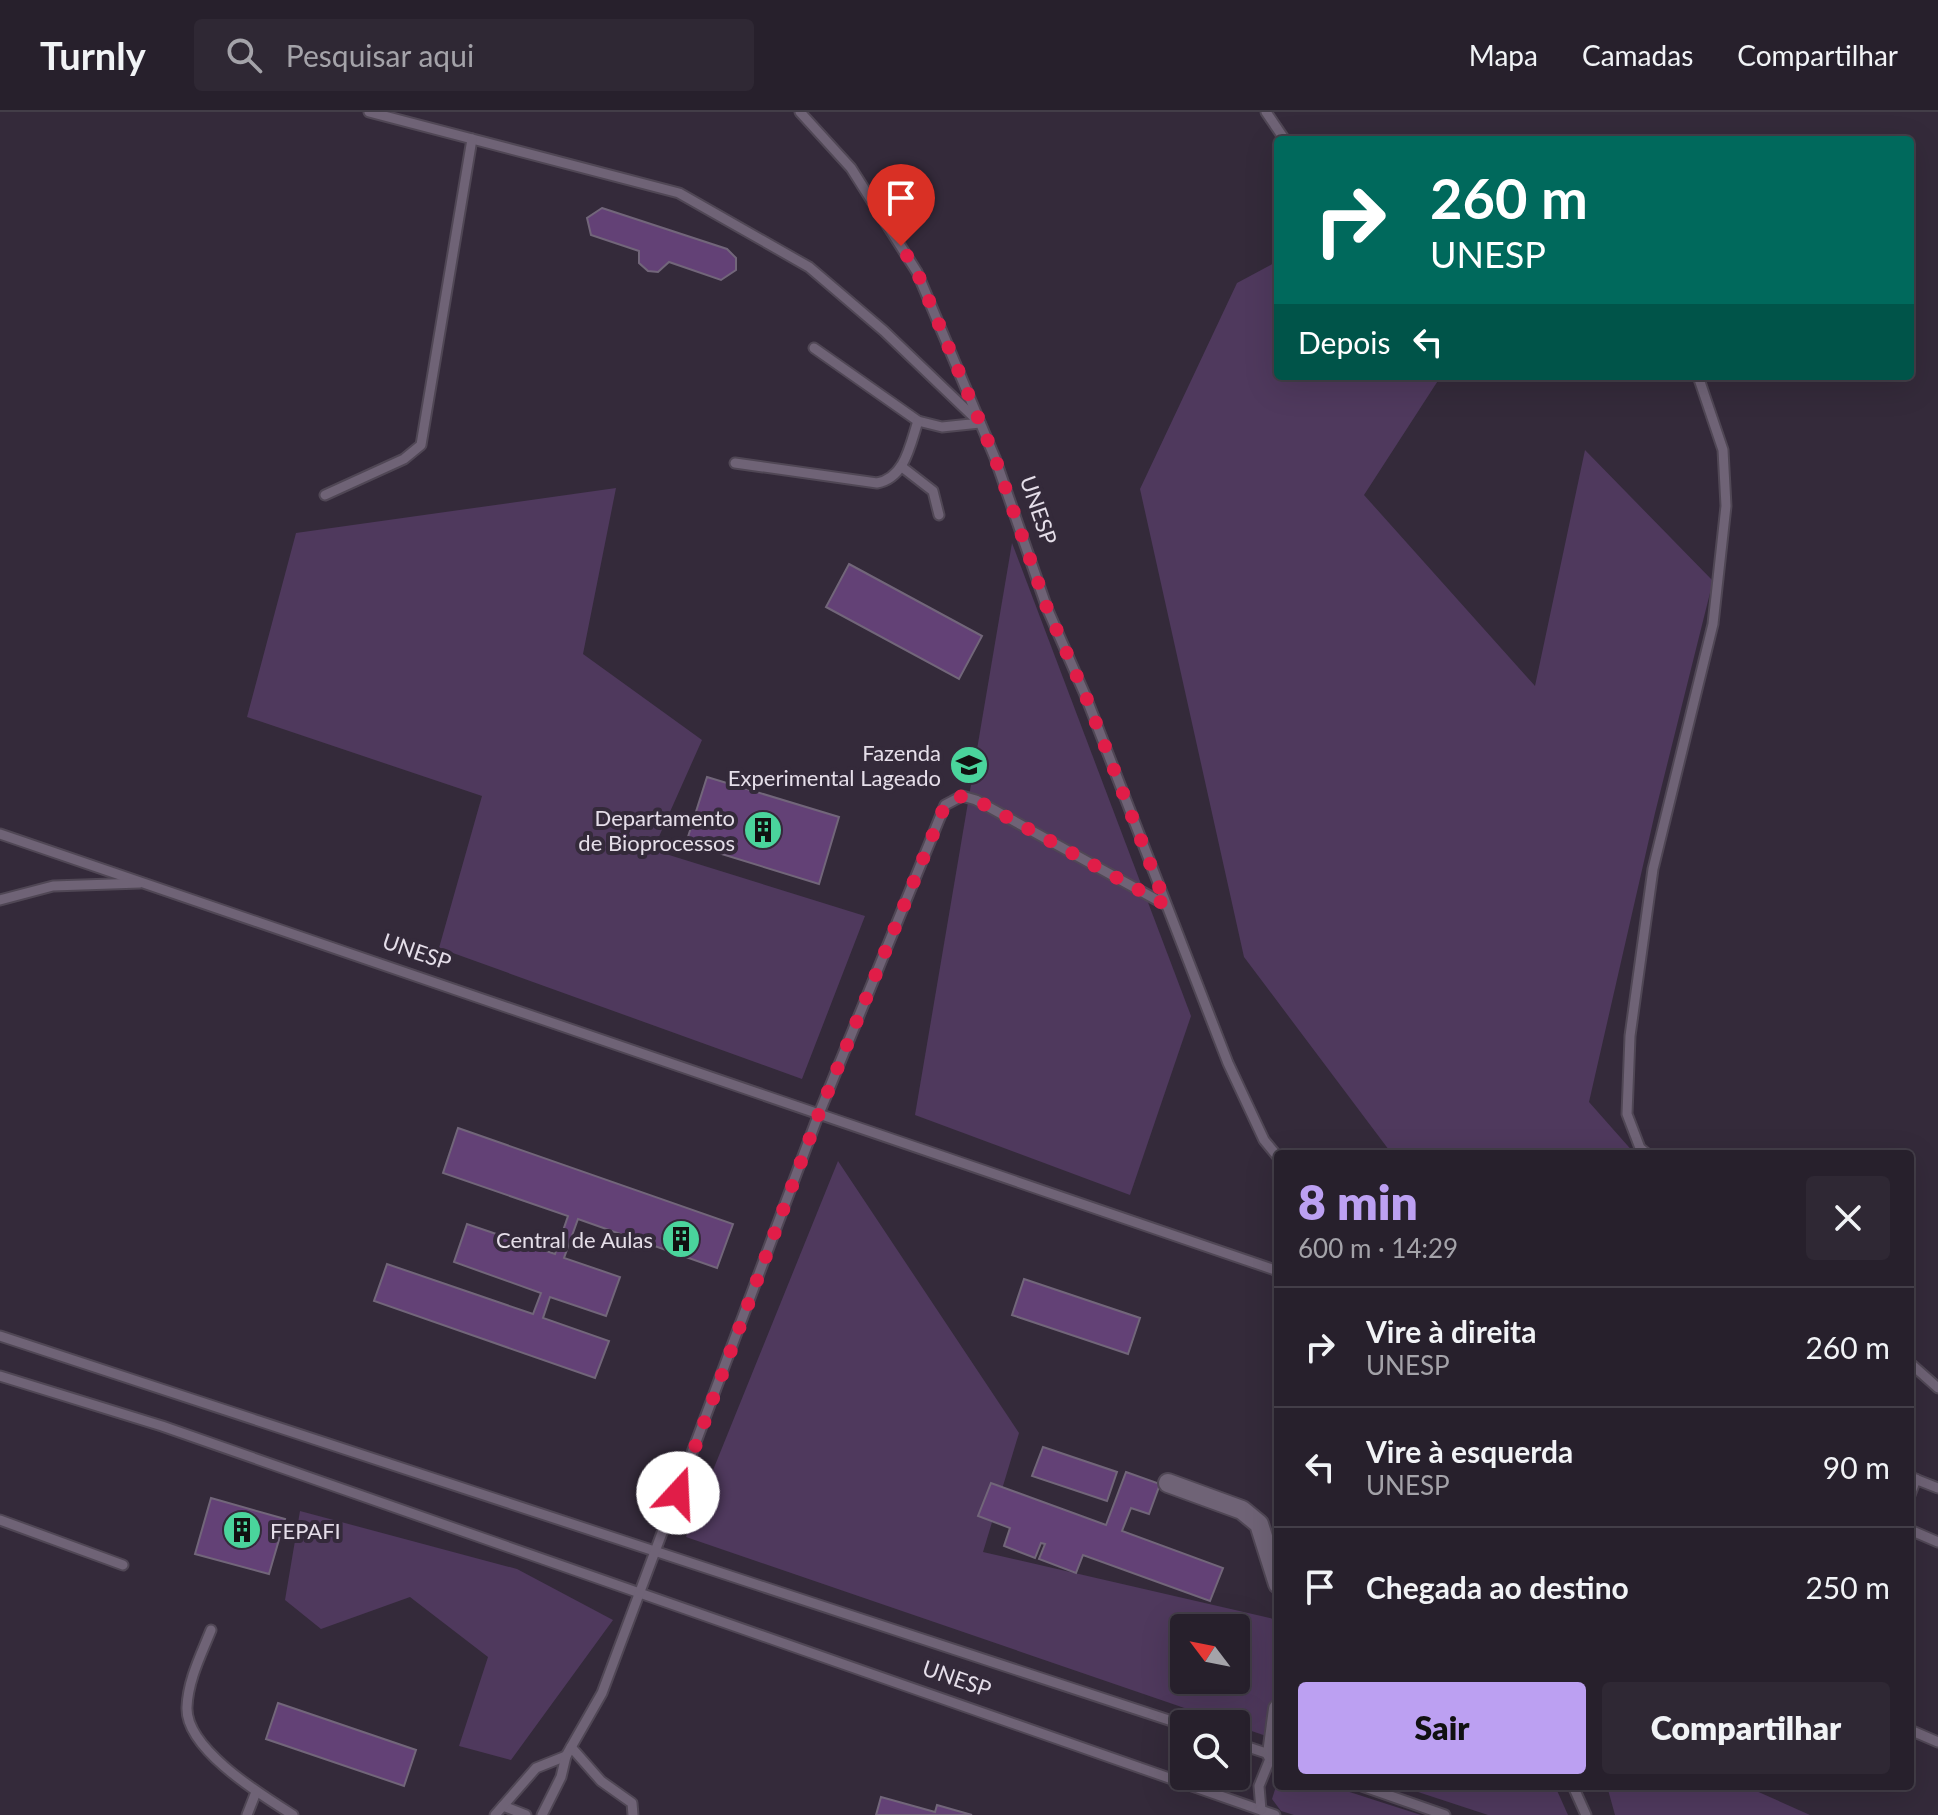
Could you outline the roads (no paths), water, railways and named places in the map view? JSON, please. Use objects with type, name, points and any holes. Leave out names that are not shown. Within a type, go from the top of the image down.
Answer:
[{"type":"street","points":[[1168,1483],[1242,1510],[1259,1524],[1274,1571]]},
{"type":"lane","points":[[369,112],[679,193],[809,267],[884,331],[980,423]]},
{"type":"lane","name":"UNESP","points":[[800,112],[851,168],[917,272],[980,423],[1047,608],[1086,697],[1228,1063],[1264,1140],[1274,1152]]},
{"type":"lane","points":[[1266,112],[1282,136]]},
{"type":"lane","points":[[325,495],[404,459],[421,445],[472,139]]},
{"type":"lane","points":[[814,348],[918,421],[942,427],[980,423]]},
{"type":"lane","points":[[1642,1150],[1627,1114],[1630,1036],[1653,869],[1713,624],[1726,506],[1723,450],[1699,380]]},
{"type":"lane","points":[[735,463],[877,483],[890,481],[902,467],[918,421]]},
{"type":"lane","points":[[902,467],[933,491],[939,515]]},
{"type":"lane","points":[[542,1815],[561,1777],[569,1752],[602,1693],[818,1116],[945,805],[962,796],[976,800],[1166,905]]},
{"type":"lane","name":"UNESP","points":[[0,834],[148,882],[818,1116],[1274,1270]]},
{"type":"lane","points":[[0,900],[53,886],[148,882]]},
{"type":"lane","name":"UNESP","points":[[0,1336],[1170,1720]]},
{"type":"lane","points":[[1914,1367],[1938,1388]]},
{"type":"lane","name":"UNESP","points":[[0,1376],[162,1426],[1275,1815]]},
{"type":"lane","points":[[1914,1478],[1938,1488]]},
{"type":"lane","points":[[0,1520],[123,1565]]},
{"type":"lane","points":[[1914,1532],[1938,1542]]},
{"type":"lane","points":[[211,1630],[192,1679],[186,1711],[203,1744],[243,1784],[293,1815]]},
{"type":"lane","points":[[1914,1732],[1938,1742]]},
{"type":"lane","points":[[1250,1748],[1274,1756]]},
{"type":"lane","points":[[495,1815],[536,1768],[569,1752]]},
{"type":"lane","points":[[569,1752],[601,1781],[632,1803],[633,1815]]},
{"type":"lane","points":[[1262,1812],[1259,1786],[1274,1758]]},
{"type":"lane","points":[[1374,1790],[1445,1815]]},
{"type":"lane","points":[[1389,1795],[1395,1790]]},
{"type":"lane","points":[[1575,1790],[1586,1815]]},
{"type":"lane","points":[[247,1815],[256,1792]]},
{"type":"lane","points":[[503,1806],[526,1815]]},
{"type":"place","name":"Fazenda Experimental Lageado","points":[[969,765]]},
{"type":"place","name":"Departamento de Bioprocessos","points":[[763,830]]},
{"type":"place","name":"Central de Aulas","points":[[681,1239]]},
{"type":"place","name":"FEPAFI","points":[[242,1530]]}]
